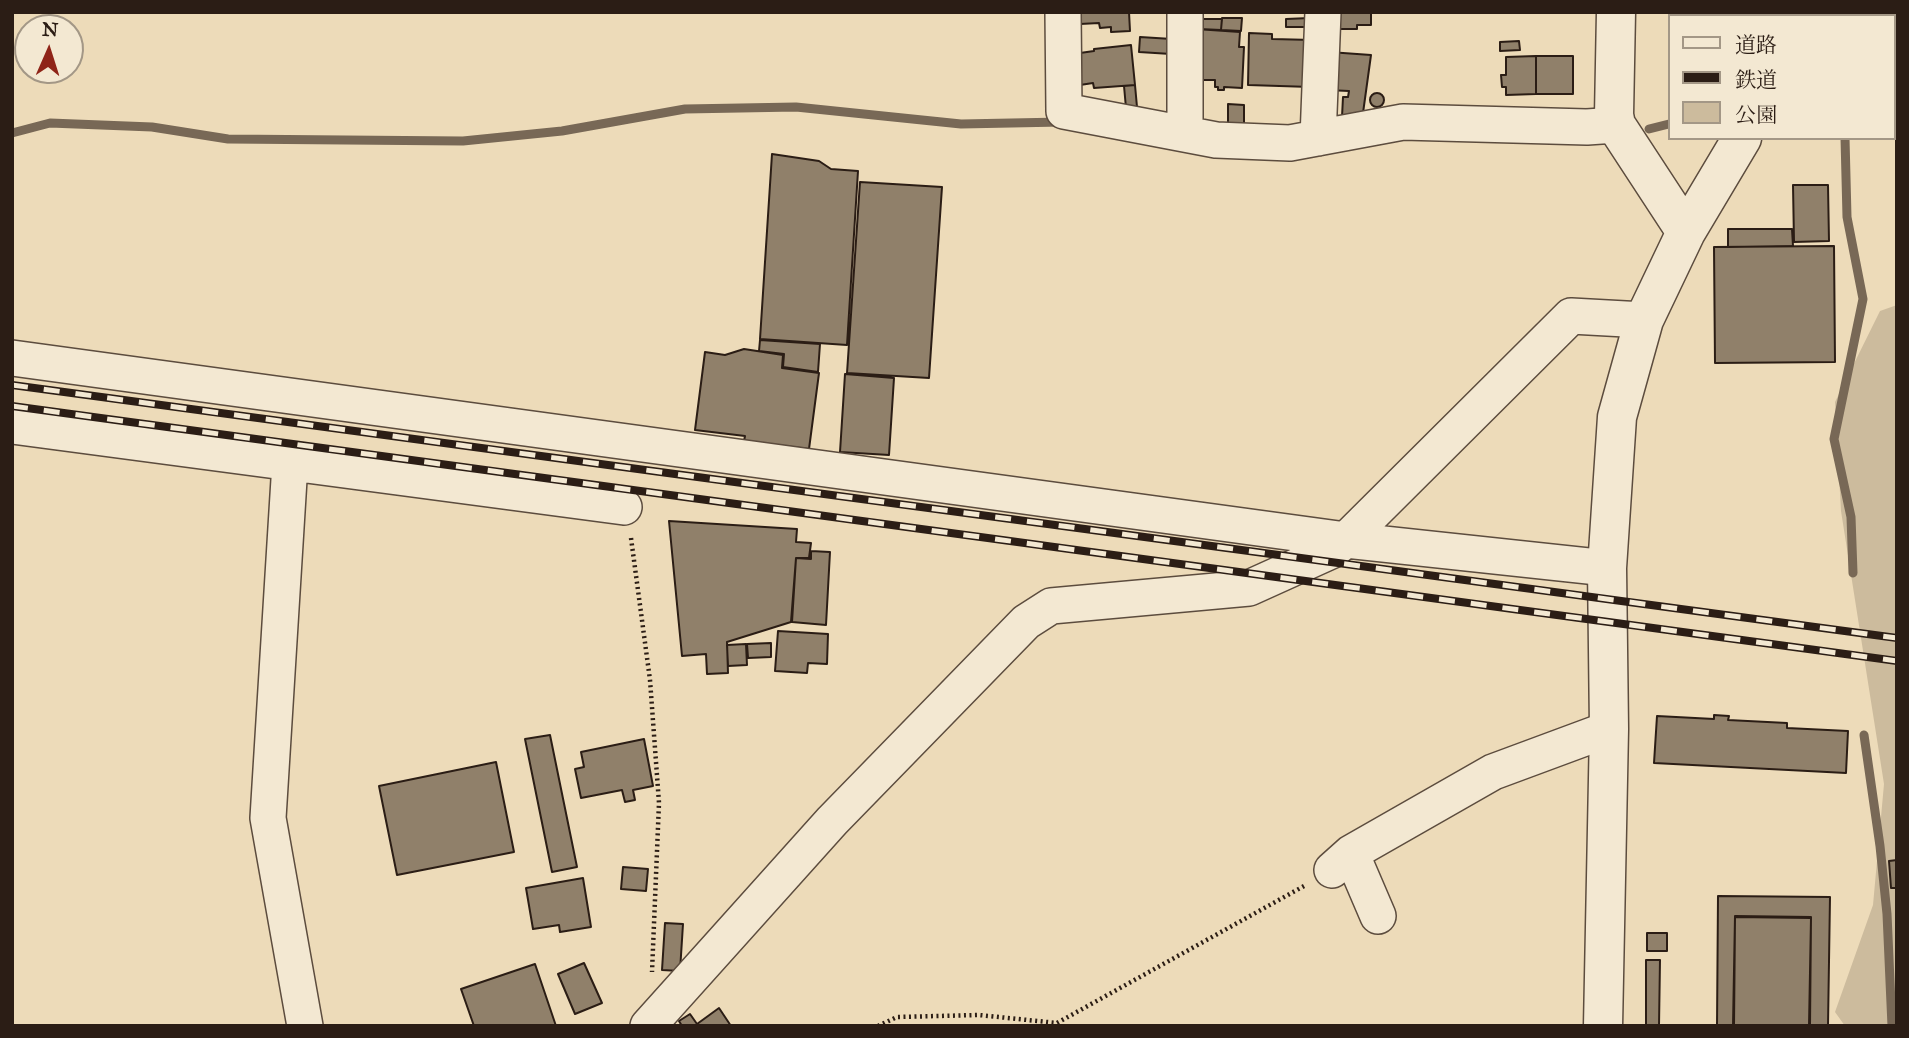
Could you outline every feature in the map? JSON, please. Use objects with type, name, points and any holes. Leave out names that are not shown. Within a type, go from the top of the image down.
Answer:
[{"type":"street","points":[[1063,12],[1064,111],[1216,140],[1290,144],[1403,122],[1587,127],[1616,125]]},
{"type":"street","points":[[1185,12],[1185,134]]},
{"type":"street","points":[[1318,138],[1323,12]]},
{"type":"street","points":[[1616,12],[1616,125],[1686,232]]},
{"type":"street","points":[[1603,1026],[1609,729],[1607,568],[1617,417],[1644,320],[1686,232],[1741,140]]},
{"type":"street","points":[[656,1016],[832,821],[1026,622],[1051,606],[1249,588],[1333,550],[1571,316],[1644,320]]},
{"type":"street","points":[[12,358],[1346,540],[1607,568]]},
{"type":"street","points":[[12,426],[624,507]]},
{"type":"street","points":[[290,463],[268,818],[305,1026]]},
{"type":"street","points":[[1378,916],[1342,861],[1493,772],[1609,729]]},
{"type":"path","points":[[624,507],[632,539],[654,728],[659,803],[652,990],[656,1016]]},
{"type":"path","points":[[878,1026],[897,1017],[979,1015],[1057,1023],[1342,861]]},
{"type":"green space","points":[[1897,305],[1897,1026],[1845,1026],[1835,1012],[1873,905],[1884,784],[1841,511],[1835,402],[1880,311]]},
{"type":"building","points":[[1080,12],[1129,12],[1130,31],[1111,32],[1111,27],[1100,28],[1099,23],[1080,24]]},
{"type":"building","points":[[1334,12],[1371,12],[1371,25],[1357,25],[1357,29],[1334,29]]},
{"type":"building","points":[[1222,18],[1242,18],[1241,31],[1221,30]]},
{"type":"building","points":[[1310,18],[1310,27],[1286,27],[1286,19]]},
{"type":"building","points":[[1199,19],[1222,19],[1221,30],[1199,29]]},
{"type":"building","points":[[1196,29],[1240,32],[1239,47],[1244,47],[1242,88],[1224,87],[1224,90],[1218,90],[1215,80],[1195,80]]},
{"type":"building","points":[[1249,33],[1272,34],[1272,39],[1313,40],[1311,87],[1248,85]]},
{"type":"building","points":[[1140,37],[1172,39],[1171,54],[1139,52]]},
{"type":"building","points":[[1519,41],[1520,50],[1500,51],[1500,42]]},
{"type":"building","points":[[1131,45],[1135,85],[1094,88],[1093,83],[1080,85],[1080,53]]},
{"type":"building","points":[[1329,52],[1371,55],[1363,113],[1342,117],[1343,97],[1348,97],[1349,91],[1327,90]]},
{"type":"building","points":[[1536,56],[1573,56],[1573,94],[1536,94]]},
{"type":"building","points":[[1536,56],[1536,94],[1506,95],[1501,75],[1506,75],[1506,57]]},
{"type":"building","points":[[1135,85],[1137,107],[1126,108],[1124,86]]},
{"type":"building","points":[[1377,93],[1382,95],[1382,105],[1377,107],[1372,105],[1370,100],[1372,95]]},
{"type":"building","points":[[1228,104],[1244,105],[1244,129],[1228,129]]},
{"type":"building","points":[[772,154],[819,161],[831,169],[858,171],[847,345],[760,339]]},
{"type":"building","points":[[860,182],[942,187],[929,378],[847,373]]},
{"type":"building","points":[[1793,185],[1828,185],[1829,241],[1794,242]]},
{"type":"building","points":[[1728,229],[1792,229],[1793,246],[1728,247]]},
{"type":"building","points":[[1834,246],[1835,362],[1715,363],[1714,247]]},
{"type":"building","points":[[760,340],[820,344],[818,372],[783,367],[784,354],[759,351]]},
{"type":"building","points":[[744,349],[783,355],[782,368],[819,373],[809,449],[744,441],[745,436],[695,430],[705,352],[725,355]]},
{"type":"building","points":[[845,374],[894,378],[889,455],[840,452]]},
{"type":"building","points":[[669,521],[797,529],[796,542],[811,543],[809,558],[796,558],[791,622],[727,642],[728,673],[707,674],[706,654],[682,656]]},
{"type":"building","points":[[811,551],[830,552],[826,625],[792,622],[796,558],[811,559]]},
{"type":"building","points":[[778,631],[828,634],[827,664],[808,663],[807,673],[775,671]]},
{"type":"building","points":[[771,643],[771,657],[748,658],[747,644]]},
{"type":"building","points":[[746,644],[747,665],[728,666],[727,645]]},
{"type":"building","points":[[1714,715],[1729,716],[1728,720],[1787,723],[1787,728],[1848,731],[1846,773],[1654,763],[1657,716],[1714,719]]},
{"type":"building","points":[[550,735],[577,867],[552,872],[525,739]]},
{"type":"building","points":[[644,739],[653,786],[633,790],[635,800],[625,802],[622,790],[581,798],[575,769],[584,767],[581,752]]},
{"type":"building","points":[[496,762],[514,852],[397,875],[379,786]]},
{"type":"building","points":[[1897,860],[1897,888],[1891,888],[1889,861]]},
{"type":"building","points":[[623,867],[648,869],[646,891],[621,889]]},
{"type":"building","points":[[583,878],[591,927],[560,932],[559,925],[533,929],[526,888]]},
{"type":"building","points":[[1718,896],[1830,897],[1828,1026],[1810,1026],[1811,917],[1735,916],[1733,1026],[1717,1026]]},
{"type":"building","points":[[1735,917],[1811,918],[1809,1026],[1734,1026]]},
{"type":"building","points":[[665,923],[683,924],[680,971],[662,970]]},
{"type":"building","points":[[1647,933],[1667,933],[1667,951],[1647,951]]},
{"type":"building","points":[[1646,960],[1660,960],[1659,1026],[1646,1026]]},
{"type":"building","points":[[584,963],[602,1003],[575,1014],[558,974]]},
{"type":"building","points":[[535,964],[556,1026],[474,1026],[461,989]]},
{"type":"building","points":[[719,1008],[731,1026],[682,1026],[679,1021],[690,1014],[697,1024]]},
{"type":"waterway","points":[[12,133],[50,123],[152,127],[228,139],[463,141],[562,131],[685,109],[796,107],[961,124],[1062,122]]},
{"type":"waterway","points":[[1649,129],[1668,124]]},
{"type":"waterway","points":[[1845,140],[1847,217],[1863,299],[1834,439],[1851,517],[1853,573]]},
{"type":"waterway","points":[[1864,735],[1887,914],[1892,1026]]},
{"type":"railway","points":[[12,385],[1897,638]]},
{"type":"railway","points":[[12,406],[1897,661]]}]
